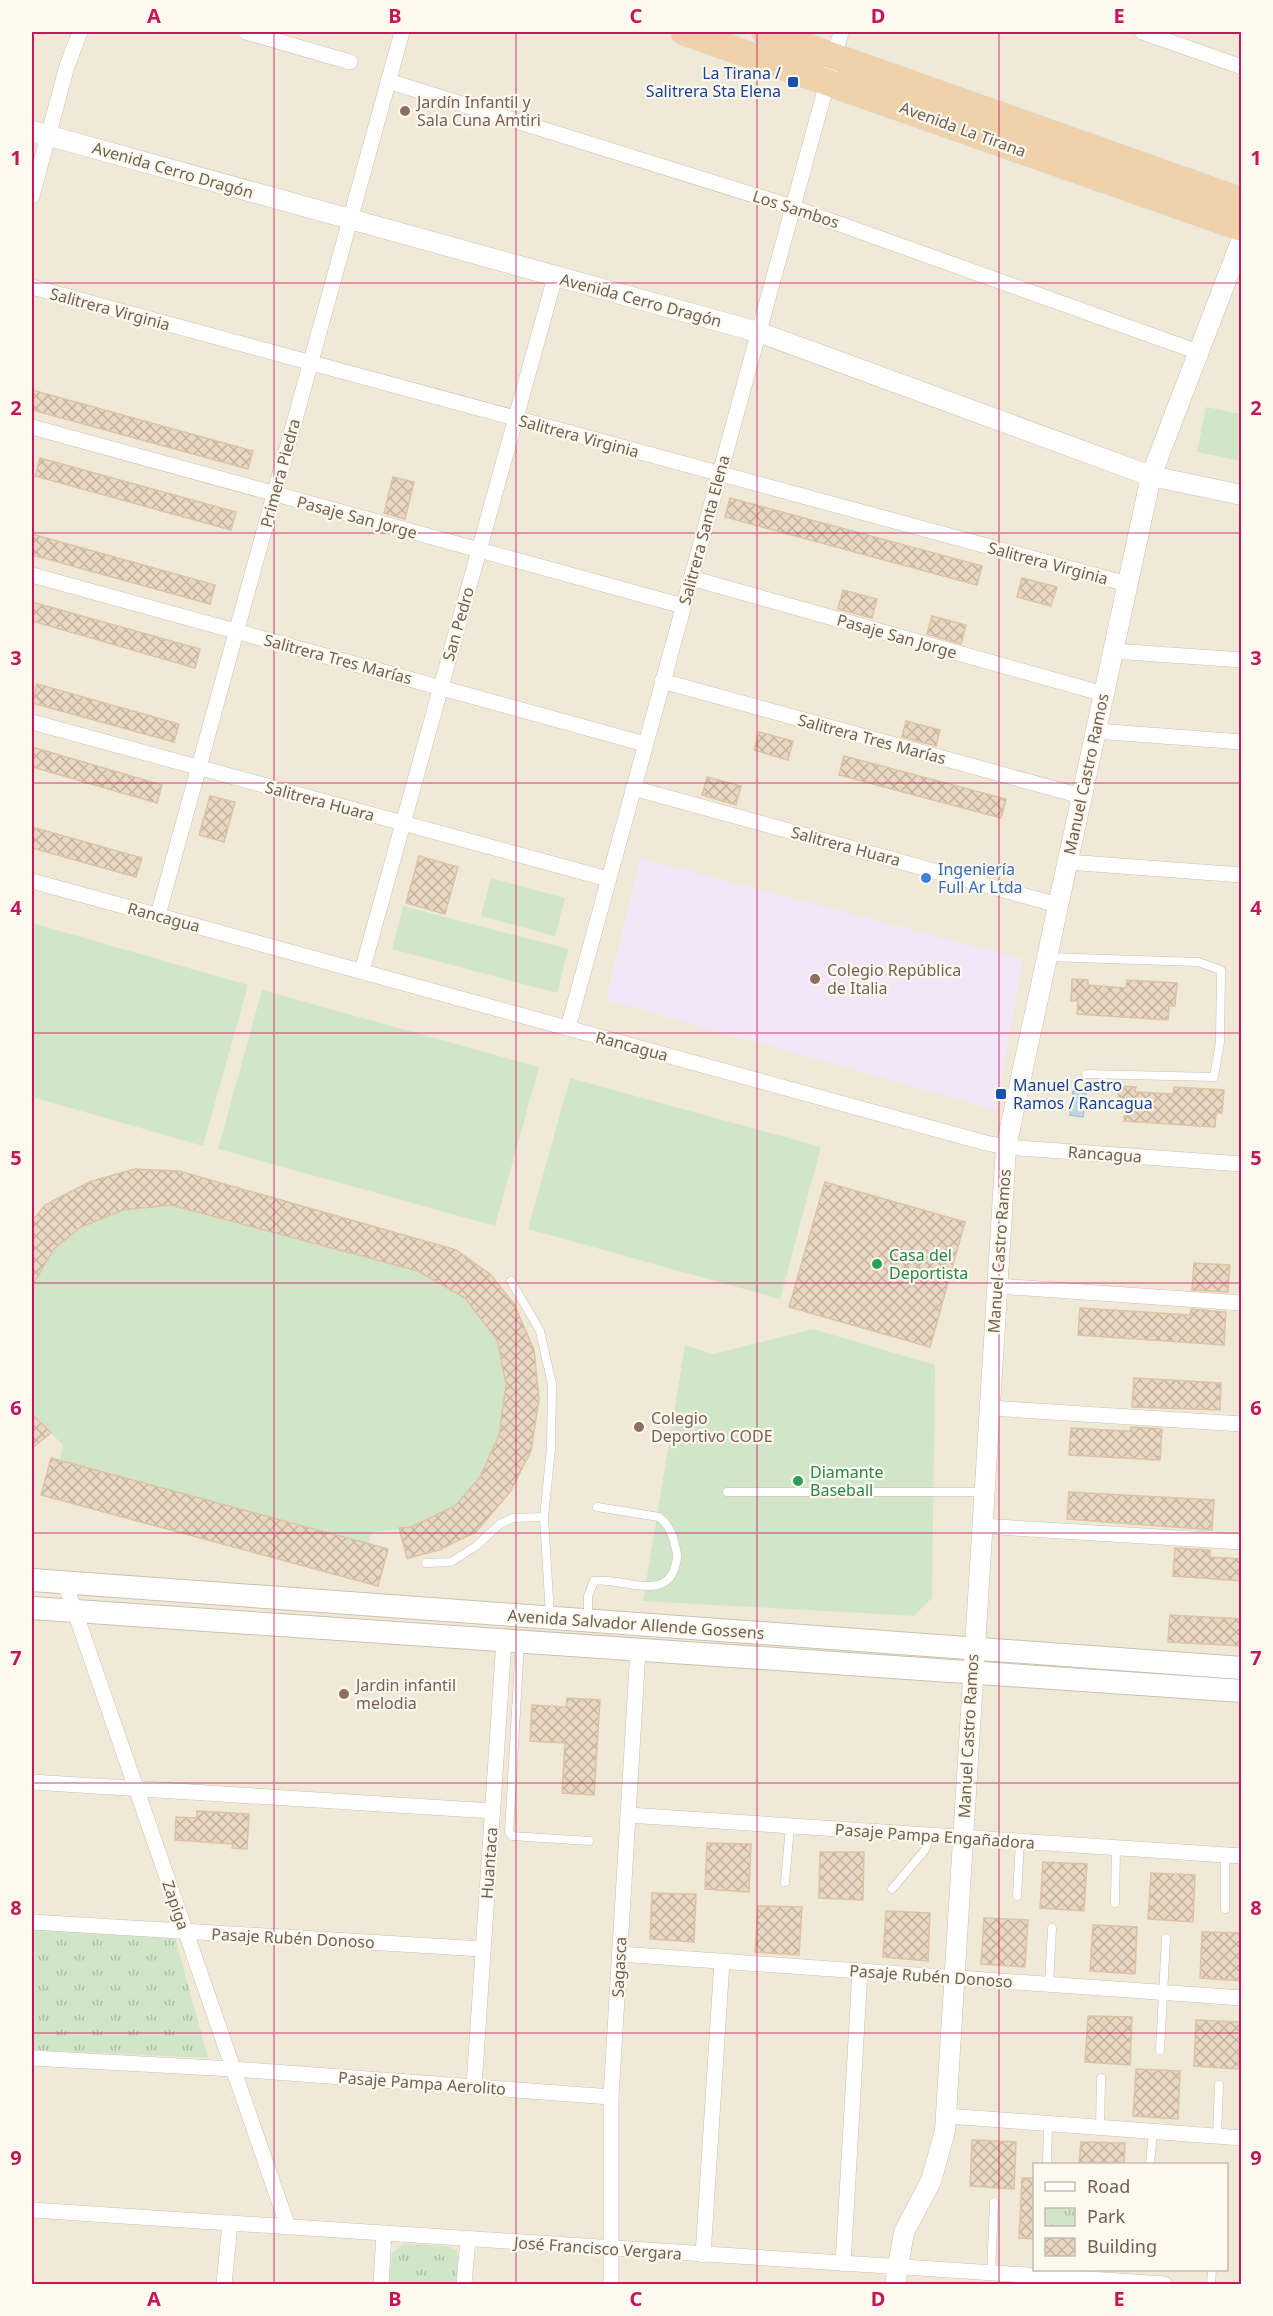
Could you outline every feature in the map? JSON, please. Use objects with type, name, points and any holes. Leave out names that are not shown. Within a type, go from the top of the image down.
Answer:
[{"type":"highway","name":"Avenida La Tirana","points":[[684,32],[827,80],[1242,228]]},
{"type":"highway","name":"Avenida La Tirana","points":[[765,32],[838,43],[1242,201]]},
{"type":"main road","name":"Avenida Salvador Allende Gossens","points":[[32,1580],[1242,1668]]},
{"type":"main road","name":"Avenida Salvador Allende Gossens","points":[[32,1608],[1242,1691]]},
{"type":"street","points":[[32,196],[40,133],[80,32]]},
{"type":"street","points":[[246,32],[350,62]]},
{"type":"street","name":"Primera Piedra","points":[[158,915],[402,32]]},
{"type":"street","points":[[1142,32],[1242,67]]},
{"type":"street","name":"Salitrera Santa Elena","points":[[568,1028],[838,43]]},
{"type":"street","name":"Los Sambos","points":[[388,81],[792,207],[1198,352]]},
{"type":"street","name":"Avenida Cerro Dragón","points":[[40,133],[758,333],[1151,476],[1242,495]]},
{"type":"street","name":"Manuel Castro Ramos","points":[[896,2276],[904,2232],[939,2161],[946,2116],[973,1648],[1006,1147],[1151,476],[1242,239]]},
{"type":"street","name":"San Pedro","points":[[362,971],[555,277]]},
{"type":"street","name":"Salitrera Virginia","points":[[32,287],[1127,584]]},
{"type":"street","name":"Pasaje San Jorge","points":[[32,427],[683,606]]},
{"type":"street","name":"Salitrera Tres Marías","points":[[32,575],[645,744]]},
{"type":"street","name":"Pasaje San Jorge","points":[[691,578],[1104,694]]},
{"type":"street","points":[[1113,651],[1242,660]]},
{"type":"street","name":"Salitrera Tres Marías","points":[[663,681],[1082,796]]},
{"type":"street","name":"Salitrera Huara","points":[[32,722],[609,879]]},
{"type":"street","points":[[1096,731],[1242,742]]},
{"type":"street","name":"Salitrera Huara","points":[[633,788],[1058,905]]},
{"type":"street","points":[[1067,862],[1242,875]]},
{"type":"street","name":"Rancagua","points":[[32,881],[1006,1147],[1242,1164]]},
{"type":"street","points":[[997,1286],[1242,1303]]},
{"type":"street","points":[[989,1408],[1242,1424]]},
{"type":"street","points":[[981,1526],[1242,1542]]},
{"type":"street","name":"Zapiga","points":[[65,1583],[288,2227]]},
{"type":"street","name":"Huantaca","points":[[474,2087],[492,1811],[512,1641]]},
{"type":"street","name":"Sagasca","points":[[610,2284],[612,2249],[611,2097],[638,1650]]},
{"type":"street","points":[[32,1782],[492,1811]]},
{"type":"street","name":"Pasaje Pampa Engañadora","points":[[628,1815],[1242,1856]]},
{"type":"street","name":"Pasaje Rubén Donoso","points":[[32,1922],[483,1949]]},
{"type":"street","name":"Pasaje Rubén Donoso","points":[[620,1954],[1242,1998]]},
{"type":"street","points":[[703,2254],[722,1961]]},
{"type":"street","points":[[843,2264],[860,1971]]},
{"type":"street","name":"Pasaje Pampa Aerolito","points":[[32,2058],[233,2069],[611,2097]]},
{"type":"street","points":[[946,2116],[1242,2138]]},
{"type":"street","name":"José Francisco Vergara","points":[[32,2210],[843,2264],[896,2276],[991,2274],[1164,2284]]},
{"type":"street","points":[[225,2284],[230,2223]]},
{"type":"street","points":[[381,2284],[384,2233]]},
{"type":"street","points":[[464,2284],[468,2239]]},
{"type":"lane","points":[[1046,957],[1198,962],[1221,970],[1220,1041],[1214,1077],[1086,1074]]},
{"type":"lane","points":[[511,1281],[540,1331],[552,1384],[551,1448],[544,1517],[550,1618]]},
{"type":"lane","points":[[727,1492],[983,1492]]},
{"type":"lane","points":[[588,1621],[588,1596],[594,1581],[647,1587],[665,1582],[673,1573],[678,1558],[674,1537],[667,1522],[659,1517],[597,1507]]},
{"type":"lane","points":[[426,1563],[451,1562],[476,1546],[500,1524],[513,1518],[544,1517]]},
{"type":"lane","points":[[512,1641],[509,1832],[512,1836],[590,1841]]},
{"type":"lane","points":[[785,1882],[790,1826]]},
{"type":"lane","points":[[892,1889],[924,1851],[932,1836]]},
{"type":"lane","points":[[1017,1896],[1020,1841]]},
{"type":"lane","points":[[1115,1903],[1116,1848]]},
{"type":"lane","points":[[1225,1855],[1225,1910]]},
{"type":"lane","points":[[1049,1984],[1052,1928]]},
{"type":"lane","points":[[1160,2050],[1166,1938]]},
{"type":"lane","points":[[1100,2127],[1101,2078]]},
{"type":"lane","points":[[1216,2136],[1219,2085]]},
{"type":"lane","points":[[1047,2163],[1048,2124]]},
{"type":"lane","points":[[1150,2163],[1153,2131]]},
{"type":"lane","points":[[991,2274],[994,2202]]},
{"type":"shaded area","points":[[32,32],[1241,32],[1241,2284],[32,2284]]},
{"type":"shaded area","name":"Colegio República de Italia","points":[[640,858],[1023,959],[996,1110],[606,1000]]},
{"type":"green space","points":[[1206,407],[1241,414],[1241,461],[1197,452]]},
{"type":"green space","points":[[491,878],[565,898],[555,936],[481,916]]},
{"type":"green space","points":[[403,906],[568,949],[557,993],[392,949]]},
{"type":"green space","points":[[32,923],[248,985],[203,1146],[32,1097]]},
{"type":"green space","points":[[262,990],[539,1067],[495,1226],[218,1149]]},
{"type":"green space","points":[[570,1078],[821,1147],[780,1299],[528,1229]]},
{"type":"green space","points":[[135,1169],[179,1171],[456,1250],[490,1274],[514,1304],[534,1350],[539,1399],[531,1451],[439,1550],[407,1560],[399,1529],[372,1532],[369,1543],[388,1549],[378,1586],[41,1495],[51,1458],[60,1460],[63,1445],[51,1433],[32,1448],[32,1221],[54,1201],[66,1194],[92,1182]]},
{"type":"green space","name":"Diamante Baseball","points":[[813,1329],[935,1365],[932,1598],[914,1616],[643,1601],[685,1345],[713,1354]]},
{"type":"green space","points":[[32,1927],[175,1937],[208,2058],[32,2050]]},
{"type":"green space","points":[[404,2244],[447,2246],[456,2250],[459,2259],[457,2284],[389,2284],[392,2253]]},
{"type":"water","points":[[1073,1091],[1086,1093],[1083,1117],[1070,1115]]},
{"type":"building","points":[[32,390],[253,451],[248,469],[32,410]]},
{"type":"building","points":[[40,458],[236,512],[231,530],[35,476]]},
{"type":"building","points":[[393,477],[414,482],[405,519],[384,513]]},
{"type":"building","points":[[730,498],[982,566],[977,585],[725,517]]},
{"type":"building","points":[[32,534],[215,585],[210,604],[32,555]]},
{"type":"building","points":[[1022,578],[1057,587],[1051,606],[1017,597]]},
{"type":"building","points":[[843,590],[877,599],[872,618],[838,609]]},
{"type":"building","points":[[32,602],[200,649],[195,668],[32,621]]},
{"type":"building","points":[[932,616],[966,625],[961,644],[927,634]]},
{"type":"building","points":[[37,684],[179,724],[174,742],[32,703]]},
{"type":"building","points":[[906,721],[940,730],[936,746],[902,737]]},
{"type":"building","points":[[759,732],[793,741],[788,760],[754,750]]},
{"type":"building","points":[[32,747],[162,785],[157,803],[32,767]]},
{"type":"building","points":[[844,756],[1006,799],[1001,818],[839,775]]},
{"type":"building","points":[[707,777],[741,786],[736,805],[702,795]]},
{"type":"building","points":[[210,796],[235,802],[224,842],[199,835]]},
{"type":"building","points":[[32,827],[142,858],[136,877],[32,848]]},
{"type":"building","points":[[419,856],[458,867],[445,914],[406,903]]},
{"type":"building","points":[[1072,979],[1088,980],[1088,985],[1126,988],[1127,980],[1177,983],[1175,1006],[1169,1006],[1168,1020],[1077,1014],[1078,1001],[1071,1001]]},
{"type":"building","points":[[1119,1086],[1136,1087],[1135,1092],[1173,1094],[1174,1087],[1224,1090],[1222,1113],[1216,1113],[1215,1127],[1124,1121],[1125,1108],[1118,1107]]},
{"type":"building","points":[[135,1169],[179,1171],[456,1250],[490,1274],[514,1304],[534,1350],[539,1399],[531,1451],[510,1492],[476,1532],[439,1550],[407,1558],[399,1528],[411,1527],[455,1506],[480,1477],[499,1435],[506,1384],[497,1340],[465,1298],[418,1271],[171,1205],[123,1210],[81,1227],[54,1249],[32,1286],[32,1221],[45,1205],[89,1182]]},
{"type":"building","name":"Casa del Deportista","points":[[825,1182],[965,1222],[930,1347],[789,1307]]},
{"type":"building","points":[[1194,1263],[1230,1265],[1228,1292],[1192,1290]]},
{"type":"building","points":[[1080,1308],[1190,1315],[1191,1309],[1226,1312],[1224,1345],[1078,1335]]},
{"type":"building","points":[[1134,1378],[1221,1383],[1220,1410],[1132,1407]]},
{"type":"building","points":[[32,1414],[51,1433],[32,1448]]},
{"type":"building","points":[[1131,1427],[1162,1429],[1160,1460],[1069,1455],[1071,1428],[1130,1431]]},
{"type":"building","points":[[51,1458],[388,1549],[378,1586],[41,1495]]},
{"type":"building","points":[[1069,1492],[1214,1500],[1212,1530],[1067,1519]]},
{"type":"building","points":[[1175,1548],[1210,1550],[1210,1557],[1242,1559],[1242,1581],[1173,1576]]},
{"type":"building","points":[[1170,1615],[1242,1619],[1242,1646],[1168,1642]]},
{"type":"building","points":[[567,1698],[600,1700],[594,1795],[562,1793],[565,1743],[530,1741],[532,1705],[566,1707]]},
{"type":"building","points":[[197,1811],[249,1814],[247,1849],[232,1848],[233,1844],[175,1840],[176,1817],[197,1818]]},
{"type":"building","points":[[707,1843],[751,1844],[749,1892],[705,1889]]},
{"type":"building","points":[[820,1852],[864,1852],[863,1900],[819,1898]]},
{"type":"building","points":[[1043,1862],[1087,1864],[1084,1911],[1040,1908]]},
{"type":"building","points":[[1151,1873],[1195,1875],[1193,1922],[1148,1919]]},
{"type":"building","points":[[652,1893],[696,1894],[694,1942],[650,1939]]},
{"type":"building","points":[[758,1906],[802,1907],[799,1955],[755,1952]]},
{"type":"building","points":[[886,1911],[930,1913],[928,1961],[883,1957]]},
{"type":"building","points":[[984,1918],[1028,1920],[1025,1967],[981,1964]]},
{"type":"building","points":[[1093,1925],[1137,1927],[1135,1974],[1090,1971]]},
{"type":"building","points":[[1202,1932],[1242,1933],[1242,1981],[1200,1978]]},
{"type":"building","points":[[1088,2016],[1132,2017],[1130,2065],[1085,2062]]},
{"type":"building","points":[[1196,2020],[1240,2022],[1238,2069],[1194,2066]]},
{"type":"building","points":[[1136,2069],[1180,2071],[1178,2119],[1133,2116]]},
{"type":"building","points":[[972,2140],[1016,2142],[1014,2189],[970,2186]]},
{"type":"building","points":[[1081,2142],[1125,2143],[1124,2163],[1079,2163]]},
{"type":"building","points":[[1022,2178],[1033,2178],[1033,2239],[1019,2238]]},
{"type":"place","name":"La Tirana / Salitrera Sta Elena","points":[[793,82]]},
{"type":"place","name":"Jardín Infantil y Sala Cuna Amtiri","points":[[405,111]]},
{"type":"place","name":"Ingeniería Full Ar Ltda","points":[[926,878]]},
{"type":"place","name":"Colegio República de Italia","points":[[815,979]]},
{"type":"place","name":"Manuel Castro Ramos / Rancagua","points":[[1001,1094]]},
{"type":"place","name":"Casa del Deportista","points":[[877,1264]]},
{"type":"place","name":"Colegio Deportivo CODE","points":[[639,1427]]},
{"type":"place","name":"Diamante Baseball","points":[[798,1481]]},
{"type":"place","name":"Jardin infantil melodia","points":[[344,1694]]}]
